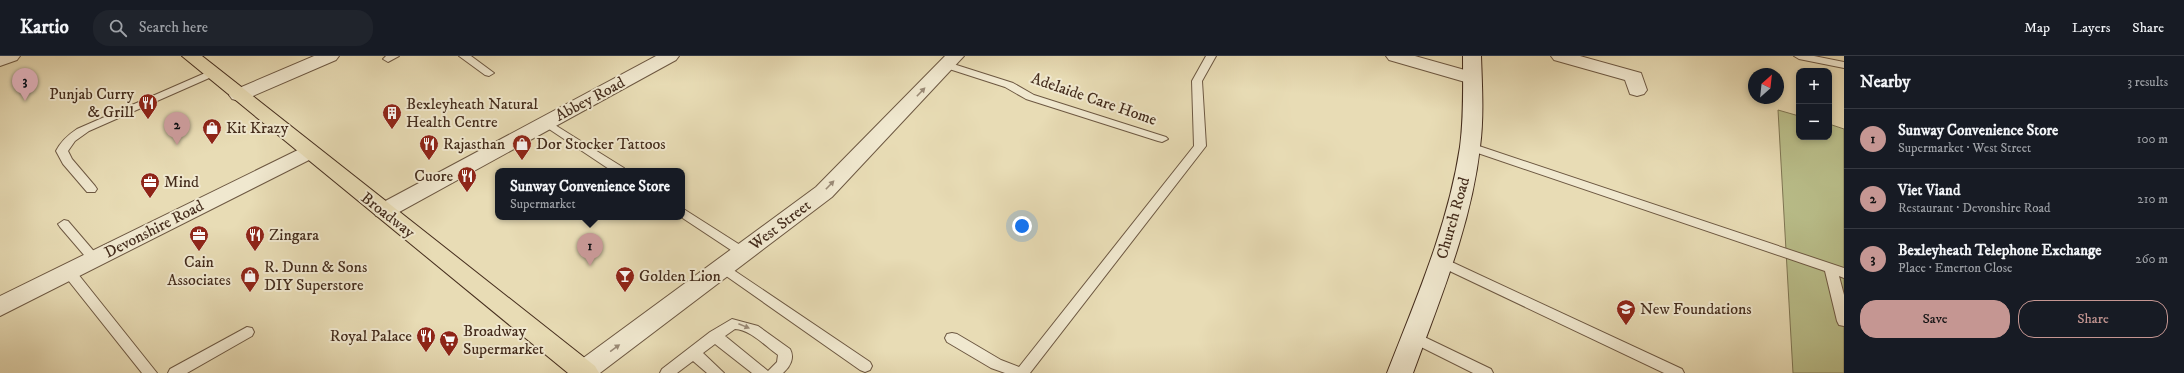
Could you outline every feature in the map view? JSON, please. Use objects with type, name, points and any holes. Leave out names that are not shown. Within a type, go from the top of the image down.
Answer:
[{"type":"main road","name":"Broadway","points":[[191,56],[308,152],[384,211],[584,372]]},
{"type":"street","points":[[0,60],[11,56]]},
{"type":"street","points":[[239,95],[330,56]]},
{"type":"street","name":"Abbey Road","points":[[384,211],[670,56]]},
{"type":"street","points":[[1394,56],[1472,78]]},
{"type":"street","name":"Church Road","points":[[1400,373],[1441,262],[1461,198],[1470,147],[1472,56]]},
{"type":"street","points":[[1560,56],[1634,77],[1637,90]]},
{"type":"street","name":"West Street","points":[[584,372],[824,192],[951,61]]},
{"type":"street","name":"Devonshire Road","points":[[0,308],[308,152]]},
{"type":"lane","points":[[464,56],[489,73]]},
{"type":"lane","points":[[952,338],[996,364],[1021,373],[1200,146],[1197,81],[1211,56]]},
{"type":"lane","points":[[1799,56],[1844,65]]},
{"type":"lane","name":"Adelaide Care Home","points":[[951,61],[1009,85],[1030,97],[1162,139]]},
{"type":"lane","points":[[91,189],[67,161],[62,151],[64,144],[85,129],[212,73]]},
{"type":"lane","points":[[547,123],[615,168]]},
{"type":"lane","points":[[1470,147],[1844,274]]},
{"type":"lane","points":[[685,214],[744,253]]},
{"type":"lane","points":[[64,224],[94,260]]},
{"type":"lane","points":[[1441,262],[1677,373]]},
{"type":"lane","points":[[723,268],[865,366]]},
{"type":"lane","points":[[1831,269],[1844,321]]},
{"type":"lane","points":[[69,272],[150,373]]},
{"type":"lane","points":[[670,372],[732,324],[748,326],[785,353],[784,364],[774,373]]},
{"type":"lane","points":[[175,373],[247,332]]},
{"type":"lane","points":[[715,336],[762,373]]},
{"type":"lane","points":[[1414,337],[1486,373]]},
{"type":"lane","points":[[693,353],[717,373]]},
{"type":"green space","points":[[1778,110],[1796,115],[1796,140],[1832,140],[1832,125],[1844,129],[1844,373],[1793,373]]},
{"type":"place","name":"Bexleyheath Telephone Exchange","points":[[25,101]]},
{"type":"place","name":"Punjab Curry & Grill","points":[[148,120]]},
{"type":"place","name":"Bexleyheath Natural Health Centre","points":[[392,130]]},
{"type":"place","name":"Viet Viand","points":[[177,145]]},
{"type":"place","name":"Kit Krazy","points":[[212,145]]},
{"type":"place","name":"Rajasthan","points":[[429,161]]},
{"type":"place","name":"Dor Stocker Tattoos","points":[[522,161]]},
{"type":"place","name":"Cuore","points":[[467,193]]},
{"type":"place","name":"Mind","points":[[150,199]]},
{"type":"place","name":"Cain Associates","points":[[199,252]]},
{"type":"place","name":"Zingara","points":[[255,252]]},
{"type":"place","name":"Sunway Convenience Store","points":[[590,266]]},
{"type":"place","name":"R. Dunn & Sons DIY Superstore","points":[[250,293]]},
{"type":"place","name":"Golden Lion","points":[[625,293]]},
{"type":"place","name":"New Foundations","points":[[1626,326]]},
{"type":"place","name":"Royal Palace","points":[[426,353]]},
{"type":"place","name":"Broadway Supermarket","points":[[449,357]]}]
